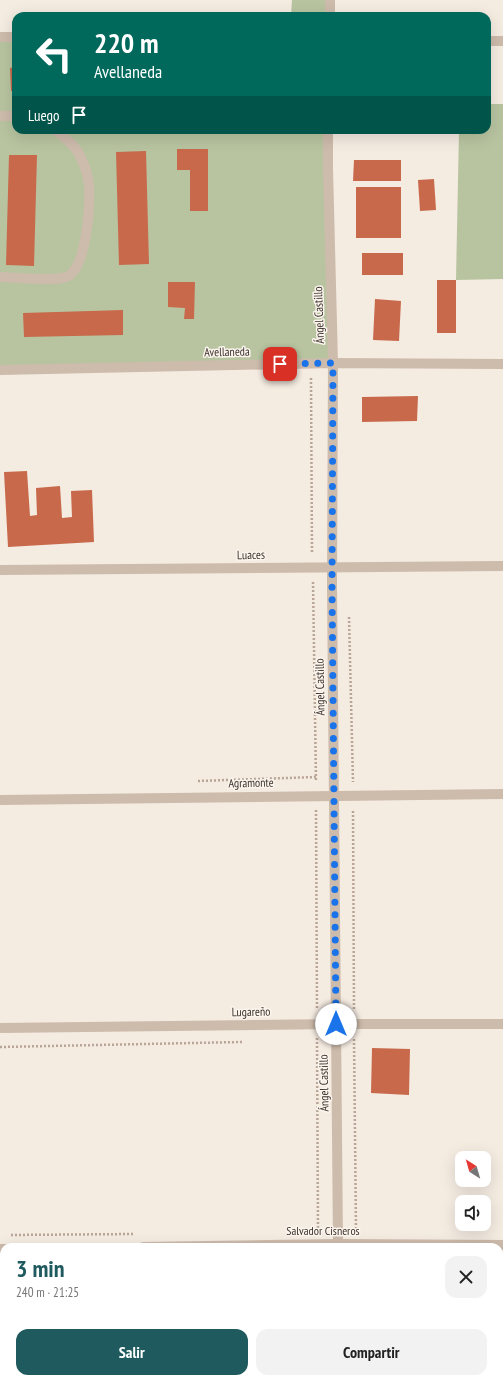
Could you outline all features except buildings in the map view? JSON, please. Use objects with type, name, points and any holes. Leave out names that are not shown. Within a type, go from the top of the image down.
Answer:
[{"type":"street","points":[[330,0],[330,12]]},
{"type":"street","points":[[0,37],[12,37]]},
{"type":"street","points":[[491,41],[503,41]]},
{"type":"street","points":[[0,116],[12,116]]},
{"type":"street","points":[[0,277],[51,279],[69,276],[78,265],[89,221],[89,184],[80,154],[60,134]]},
{"type":"street","name":"Ángel Castillo","points":[[328,134],[333,363],[332,567],[338,1243]]},
{"type":"street","name":"Avellaneda","points":[[0,370],[333,363],[503,364]]},
{"type":"street","name":"Luaces","points":[[0,570],[503,566]]},
{"type":"street","name":"Agramonte","points":[[0,800],[503,794]]},
{"type":"street","name":"Lugareño","points":[[0,1028],[336,1024],[503,1024]]},
{"type":"street","points":[[244,1383],[277,1383]]},
{"type":"path","points":[[309,1041],[317,1040]]},
{"type":"path","points":[[0,1047],[246,1042]]},
{"type":"green space","points":[[292,0],[330,0],[330,12],[291,12]]},
{"type":"green space","points":[[0,37],[12,37],[12,134],[331,134],[333,363],[0,370]]},
{"type":"green space","points":[[491,104],[503,104],[503,279],[456,280],[459,134],[491,134]]},
{"type":"route","points":[[280,364],[333,363],[332,585],[336,1024]]}]
